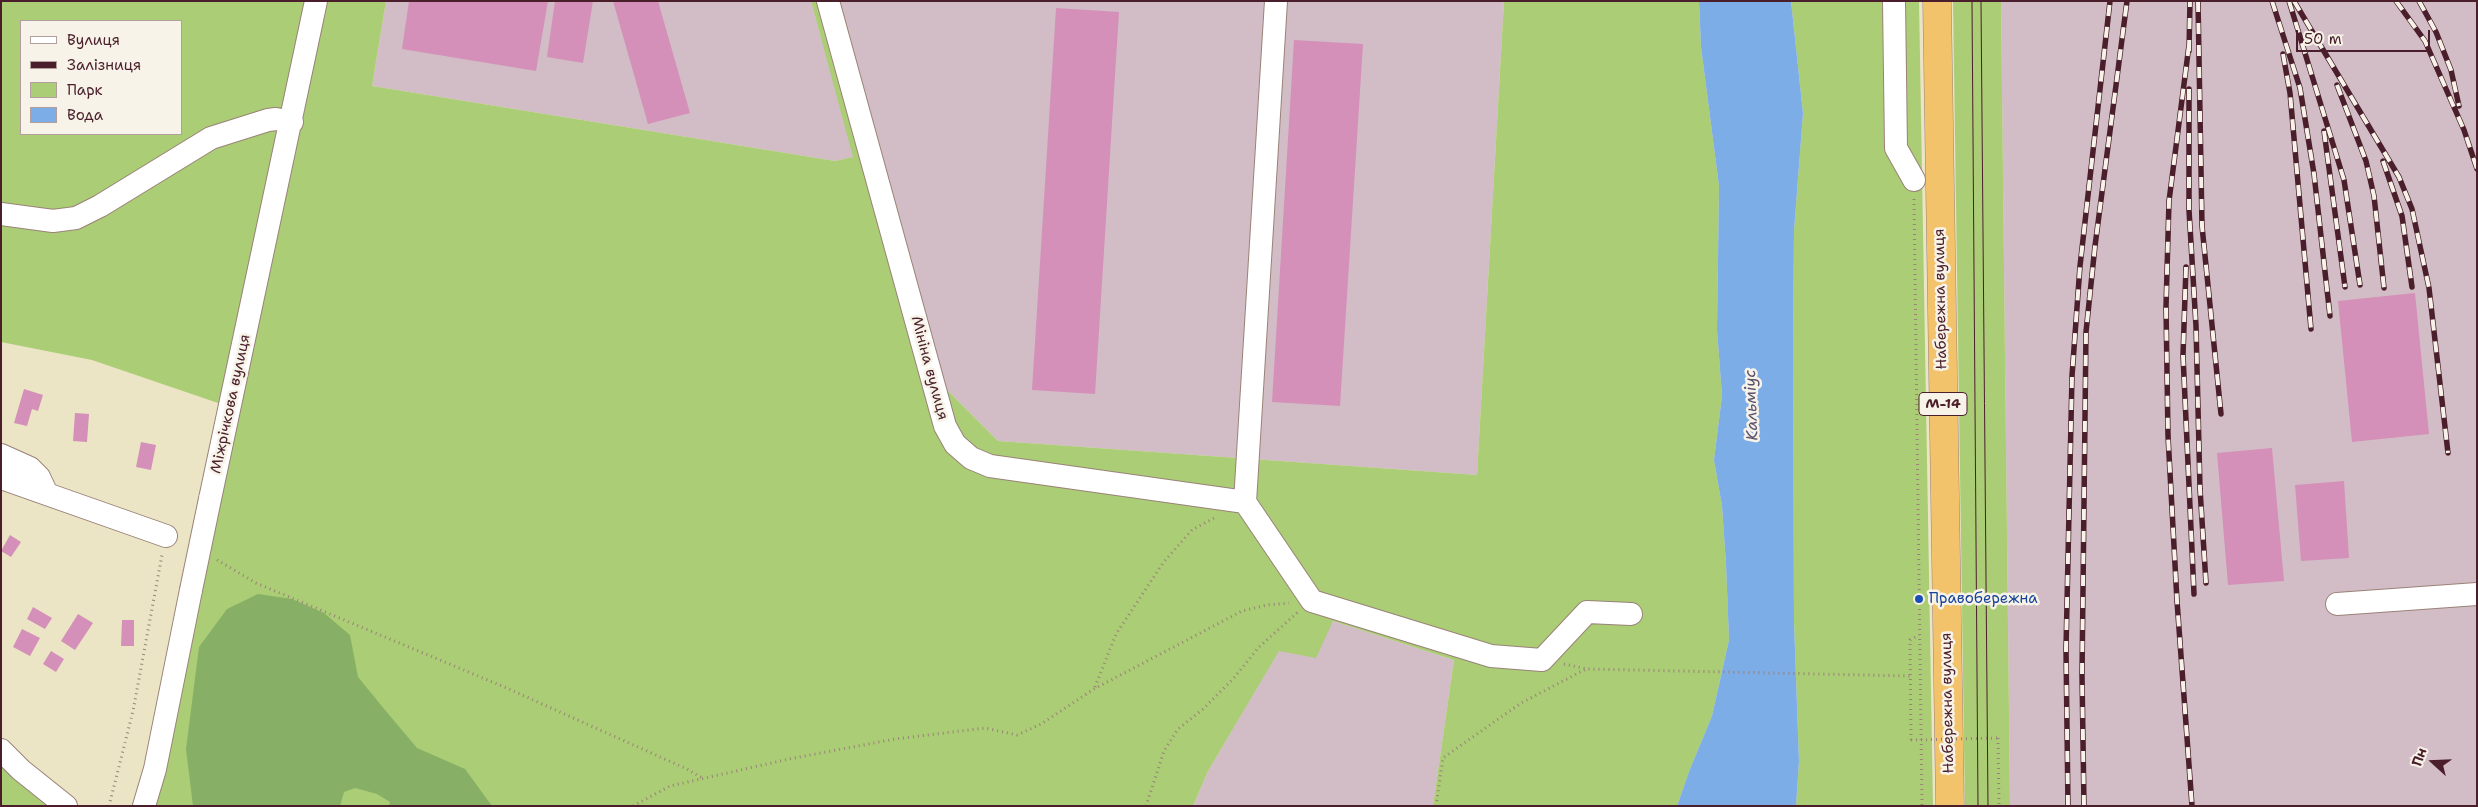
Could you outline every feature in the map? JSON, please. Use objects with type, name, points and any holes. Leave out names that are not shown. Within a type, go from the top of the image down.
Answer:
[{"type":"highway","name":"Набережна вулиця","points":[[1937,1],[1950,806]]},
{"type":"street","name":"Міжрічкова вулиця","points":[[144,806],[155,770],[210,499],[292,122],[316,1]]},
{"type":"street","name":"Мініна вулиця","points":[[828,1],[944,426],[955,444],[971,458],[990,466],[1245,502]]},
{"type":"street","points":[[1276,1],[1245,502],[1312,600],[1491,656],[1542,660],[1587,612],[1631,614]]},
{"type":"street","points":[[1894,1],[1896,148],[1914,180]]},
{"type":"street","points":[[1,214],[53,220],[76,218],[100,206],[211,138],[268,120],[276,119],[292,122]]},
{"type":"street","points":[[1,455],[30,468],[39,476],[47,494]]},
{"type":"street","points":[[1,478],[166,536]]},
{"type":"street","points":[[2337,604],[2477,594]]},
{"type":"street","points":[[1,750],[21,770],[66,806]]},
{"type":"path","points":[[1914,180],[1922,806]]},
{"type":"path","points":[[1094,688],[1116,634],[1163,563],[1192,530],[1245,502]]},
{"type":"path","points":[[110,806],[133,711],[166,536]]},
{"type":"path","points":[[214,558],[256,583],[502,686],[687,769],[702,778]]},
{"type":"path","points":[[633,806],[670,786],[789,759],[940,732],[985,728],[1016,735],[1042,724],[1094,688],[1242,611],[1267,605],[1312,600]]},
{"type":"path","points":[[1146,806],[1164,751],[1178,729],[1227,685],[1259,647],[1312,600]]},
{"type":"path","points":[[1919,635],[1910,640],[1911,740],[1998,738],[1999,806]]},
{"type":"path","points":[[1436,806],[1443,758],[1521,703],[1587,668],[1911,676]]},
{"type":"shaded area","points":[[386,1],[811,1],[854,157],[835,161],[372,86]]},
{"type":"shaded area","points":[[840,1],[1504,1],[1477,475],[998,441],[947,390]]},
{"type":"shaded area","points":[[2001,1],[2477,1],[2477,806],[2010,806]]},
{"type":"shaded area","points":[[1333,621],[1454,660],[1433,806],[1193,806],[1208,771],[1279,650]]},
{"type":"green space","points":[[1,1],[386,1],[372,86],[835,161],[853,157],[811,1],[840,1],[947,390],[998,441],[1477,475],[1504,1],[1699,1],[1701,47],[1719,186],[1717,330],[1722,396],[1714,460],[1722,506],[1729,640],[1712,716],[1677,806],[1433,806],[1454,660],[1333,621],[1316,658],[1279,651],[1208,771],[1193,806],[132,806],[147,767],[221,404],[92,360],[1,342]]},
{"type":"green space","points":[[1791,1],[1919,1],[1933,806],[1796,806],[1799,761],[1794,622],[1794,231],[1803,113]]},
{"type":"green space","points":[[1953,1],[2001,1],[2010,806],[1965,806]]},
{"type":"green space","points":[[258,594],[292,599],[324,613],[350,635],[358,677],[385,710],[417,748],[465,769],[492,806],[389,806],[390,802],[377,794],[355,788],[344,792],[340,806],[193,806],[186,749],[199,647],[227,609]]},
{"type":"green space","points":[[1,748],[70,806],[1,806]]},
{"type":"water","name":"Кальміус","points":[[1699,1],[1791,1],[1803,113],[1794,231],[1794,622],[1799,761],[1796,806],[1677,806],[1712,716],[1729,640],[1722,506],[1714,460],[1722,396],[1717,330],[1719,186],[1701,47]]},
{"type":"building","points":[[409,1],[548,1],[536,71],[402,49]]},
{"type":"building","points":[[555,1],[593,1],[583,63],[547,57]]},
{"type":"building","points":[[613,1],[658,1],[690,113],[648,124]]},
{"type":"building","points":[[1056,8],[1119,12],[1095,394],[1032,390]]},
{"type":"building","points":[[1294,40],[1363,44],[1340,406],[1272,402]]},
{"type":"building","points":[[2415,293],[2429,434],[2352,442],[2338,301]]},
{"type":"building","points":[[24,389],[43,395],[38,411],[32,409],[27,426],[14,423]]},
{"type":"building","points":[[75,413],[89,414],[87,442],[73,441]]},
{"type":"building","points":[[141,442],[156,445],[151,470],[136,467]]},
{"type":"building","points":[[2272,448],[2284,581],[2228,585],[2217,453]]},
{"type":"building","points":[[2344,481],[2349,558],[2301,561],[2295,485]]},
{"type":"building","points":[[10,535],[21,542],[11,557],[1,551]]},
{"type":"building","points":[[33,607],[52,618],[45,629],[27,619]]},
{"type":"building","points":[[78,614],[93,623],[75,650],[61,641]]},
{"type":"building","points":[[122,620],[134,620],[134,646],[121,646]]},
{"type":"building","points":[[22,629],[40,638],[30,656],[13,647]]},
{"type":"building","points":[[51,651],[64,659],[56,672],[43,664]]},
{"type":"tram line","points":[[1972,1],[1978,806]]},
{"type":"tram line","points":[[1981,1],[1988,806]]},
{"type":"railway","points":[[2068,806],[2066,649],[2072,376],[2080,266],[2110,1]]},
{"type":"railway","points":[[2084,806],[2082,675],[2086,332],[2095,246],[2127,1]]},
{"type":"railway","points":[[2189,51],[2190,1]]},
{"type":"railway","points":[[2198,1],[2202,226],[2221,414]]},
{"type":"railway","points":[[2272,1],[2300,88],[2314,174],[2330,316]]},
{"type":"railway","points":[[2289,1],[2344,180],[2360,285]]},
{"type":"railway","points":[[2294,1],[2399,177],[2412,209],[2429,288],[2448,453]]},
{"type":"railway","points":[[2396,1],[2425,41],[2464,130],[2477,169]]},
{"type":"railway","points":[[2419,1],[2436,32],[2451,70],[2459,106]]},
{"type":"railway","points":[[2189,45],[2169,201],[2166,307],[2168,436],[2177,601],[2192,806]]},
{"type":"railway","points":[[2283,54],[2290,93],[2311,329]]},
{"type":"railway","points":[[2337,85],[2366,161],[2374,196],[2384,288]]},
{"type":"railway","points":[[2189,89],[2189,210],[2196,326],[2200,489],[2206,583]]},
{"type":"railway","points":[[2324,131],[2345,287]]},
{"type":"railway","points":[[2383,161],[2402,216],[2412,287]]},
{"type":"railway","points":[[2186,267],[2183,355],[2194,594]]},
{"type":"place","name":"Правобережна","points":[[1919,599]]}]
